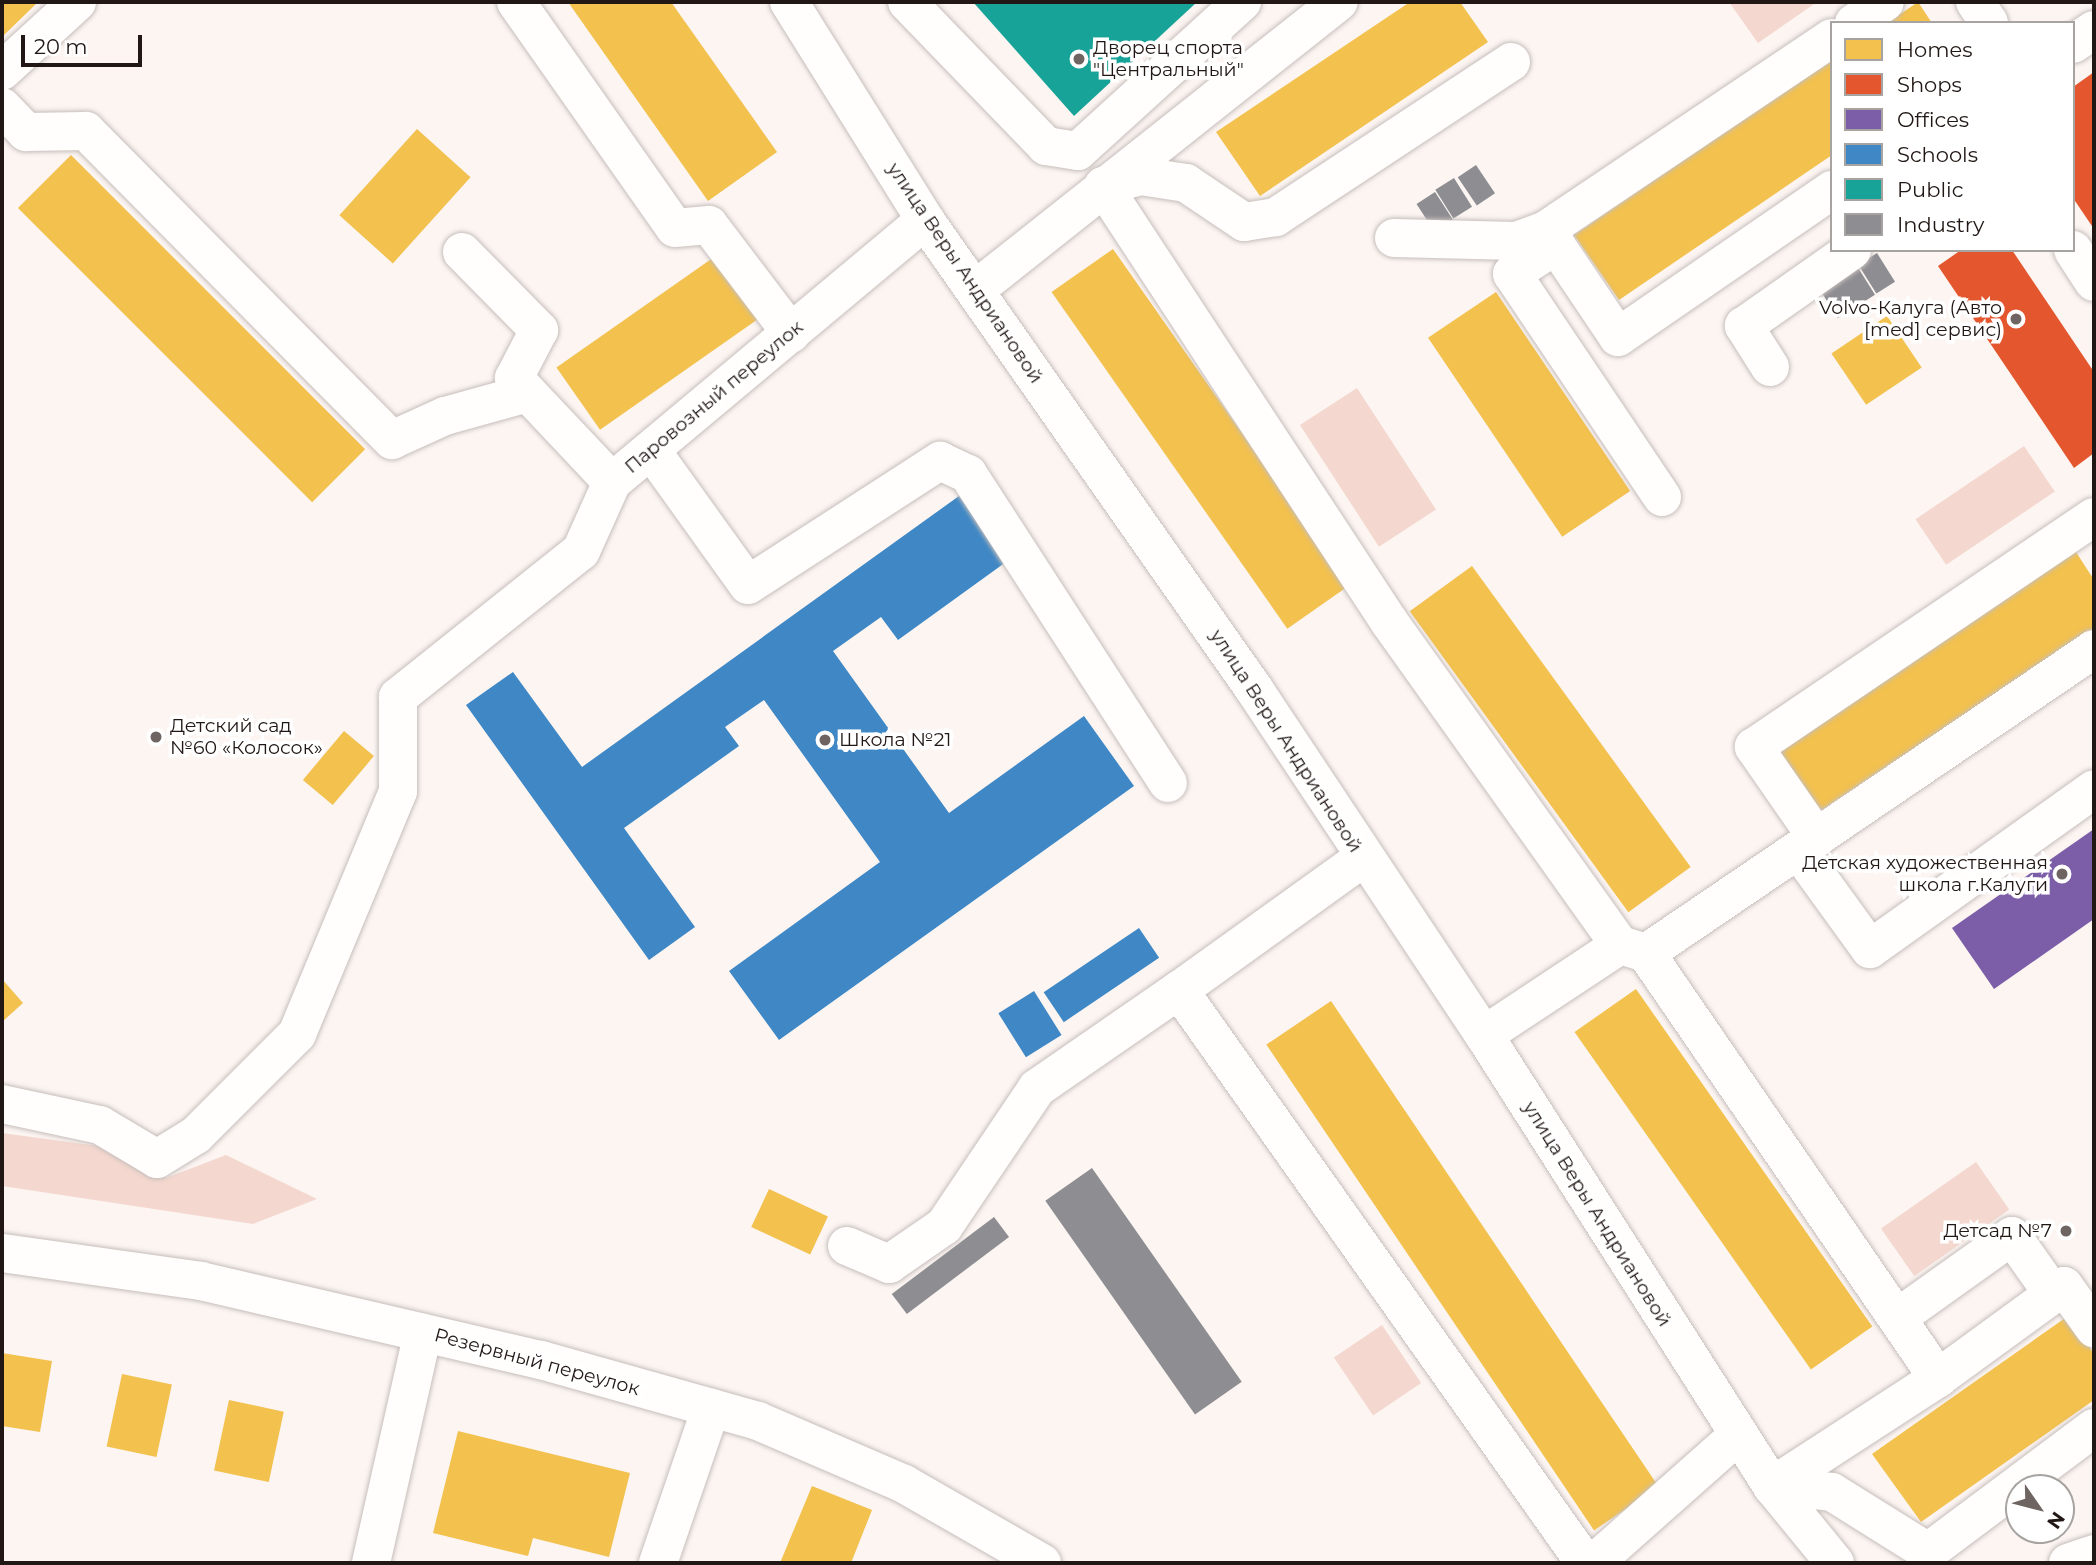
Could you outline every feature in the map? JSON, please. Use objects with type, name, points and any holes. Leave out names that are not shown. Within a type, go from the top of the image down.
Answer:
[{"type":"street","points":[[2,71],[76,2]]},
{"type":"street","points":[[516,2],[675,228],[709,225],[791,332]]},
{"type":"street","name":"улица Веры Андриановой","points":[[789,2],[925,220],[1254,689],[1363,858],[1484,1035],[1737,1436],[1772,1486],[1835,1563]]},
{"type":"street","points":[[907,2],[1046,146],[1078,151],[1242,2]]},
{"type":"street","points":[[975,290],[1339,2]]},
{"type":"street","points":[[1857,21],[1885,2]]},
{"type":"street","points":[[2075,43],[2094,30]]},
{"type":"street","points":[[1662,497],[1512,274],[1551,237],[1830,39]]},
{"type":"street","points":[[1104,186],[1141,176],[1186,183],[1244,222],[1276,217],[1511,62]]},
{"type":"street","points":[[2,107],[26,132],[86,131],[393,440],[445,416],[528,393]]},
{"type":"street","points":[[1104,186],[1390,623],[1633,949],[1938,1378]]},
{"type":"street","points":[[1551,237],[1618,337],[1829,199]]},
{"type":"street","name":"Паровозный переулок","points":[[2,1104],[100,1125],[157,1159],[196,1135],[297,1034],[398,791],[398,697],[581,551],[612,482],[925,220]]},
{"type":"street","points":[[1394,238],[1516,241],[1551,237]]},
{"type":"street","points":[[462,252],[539,330],[514,378],[612,482]]},
{"type":"street","points":[[1770,367],[1744,326],[1849,252]]},
{"type":"street","points":[[2074,252],[2094,282]]},
{"type":"street","points":[[651,450],[748,585],[940,461],[968,474],[1168,783]]},
{"type":"street","points":[[2094,517],[1754,747],[1870,949],[2094,789]]},
{"type":"street","points":[[1484,1035],[1808,845],[2094,649]]},
{"type":"street","points":[[847,1246],[889,1264],[944,1226],[1037,1088],[1363,858]]},
{"type":"street","points":[[1179,990],[1585,1563]]},
{"type":"street","points":[[1897,1318],[2012,1236],[2053,1294]]},
{"type":"street","name":"Резервный переулок","points":[[2,1254],[201,1281],[423,1333],[758,1421],[904,1485],[1042,1563]]},
{"type":"street","points":[[1772,1486],[1938,1378],[2064,1286],[2094,1328]]},
{"type":"street","points":[[370,1563],[423,1333]]},
{"type":"street","points":[[658,1563],[711,1408]]},
{"type":"street","points":[[1772,1486],[1832,1492],[1928,1552],[2094,1428]]},
{"type":"street","points":[[1594,1563],[1737,1436]]},
{"type":"street","points":[[2068,1563],[2094,1554]]},
{"type":"shaded area","points":[[1729,2],[1817,2],[1758,43]]},
{"type":"shaded area","points":[[1357,388],[1436,510],[1379,547],[1300,425]]},
{"type":"shaded area","points":[[2024,446],[2055,492],[1946,565],[1915,519]]},
{"type":"shaded area","points":[[2,1133],[135,1151],[166,1178],[226,1155],[317,1199],[253,1224],[2,1186]]},
{"type":"shaded area","points":[[1976,1162],[2009,1210],[1914,1276],[1881,1229]]},
{"type":"shaded area","points":[[1382,1325],[1421,1383],[1373,1415],[1334,1357]]},
{"type":"building: Homes","points":[[2,2],[38,2],[2,37]]},
{"type":"building: Homes","points":[[568,2],[671,2],[777,152],[708,201]]},
{"type":"building: Homes","points":[[1410,2],[1460,2],[1488,42],[1260,196],[1216,132]]},
{"type":"building: Homes","points":[[1918,2],[1931,21],[1890,21]]},
{"type":"building: Homes","points":[[1830,61],[1830,156],[1619,300],[1574,235]]},
{"type":"building: Homes","points":[[417,129],[471,177],[393,263],[339,215]]},
{"type":"building: Homes","points":[[71,155],[365,449],[312,502],[18,208]]},
{"type":"building: Homes","points":[[1113,249],[1349,586],[1287,629],[1052,292]]},
{"type":"building: Homes","points":[[717,255],[761,317],[600,430],[556,367]]},
{"type":"building: Homes","points":[[1496,292],[1630,491],[1562,537],[1428,338]]},
{"type":"building: Homes","points":[[1887,316],[1922,367],[1866,405],[1831,353]]},
{"type":"building: Homes","points":[[2076,552],[2094,580],[2094,628],[1817,813],[1776,752]]},
{"type":"building: Homes","points":[[1472,566],[1691,867],[1628,912],[1410,611]]},
{"type":"building: Homes","points":[[344,731],[374,756],[333,805],[303,780]]},
{"type":"building: Homes","points":[[2,979],[23,1003],[2,1022]]},
{"type":"building: Homes","points":[[1636,989],[1872,1326],[1811,1370],[1575,1032]]},
{"type":"building: Homes","points":[[1331,1001],[1659,1487],[1594,1530],[1266,1045]]},
{"type":"building: Homes","points":[[769,1189],[828,1216],[810,1255],[751,1227]]},
{"type":"building: Homes","points":[[2068,1316],[2094,1354],[2094,1400],[1921,1522],[1872,1454]]},
{"type":"building: Homes","points":[[2,1353],[52,1361],[40,1432],[2,1426]]},
{"type":"building: Homes","points":[[122,1374],[172,1385],[157,1457],[107,1446]]},
{"type":"building: Homes","points":[[229,1400],[284,1412],[269,1482],[214,1470]]},
{"type":"building: Homes","points":[[458,1431],[630,1473],[609,1557],[533,1538],[528,1556],[433,1533]]},
{"type":"building: Homes","points":[[812,1486],[872,1510],[851,1563],[780,1563]]},
{"type":"building: Shops","points":[[2094,72],[2094,229],[2075,201],[2075,86]]},
{"type":"building: Shops","name":"Volvo-Калуга (Авто [med] сервис)","points":[[1958,252],[2013,252],[2094,372],[2094,453],[2074,468],[1938,266]]},
{"type":"building: Offices","name":"Детская художественная школа г.Калуги","points":[[2094,829],[2094,919],[1994,989],[1952,928]]},
{"type":"building: Schools","points":[[959,496],[1006,562],[898,640],[881,617],[833,651],[949,813],[1084,716],[1134,786],[779,1040],[729,971],[880,862],[764,700],[725,727],[739,746],[624,828],[695,927],[649,960],[466,705],[513,672],[582,767]]},
{"type":"building: Schools","points":[[1139,928],[1159,958],[1064,1022],[1044,992]]},
{"type":"building: Schools","points":[[1034,991],[1062,1035],[1026,1057],[998,1013]]},
{"type":"building: Public","name":"Дворец спорта \"Центральный\"","points":[[973,2],[1197,2],[1074,116]]},
{"type":"building: Industry","points":[[1476,165],[1495,193],[1477,205],[1458,177]]},
{"type":"building: Industry","points":[[1454,178],[1472,207],[1453,218],[1435,190]]},
{"type":"building: Industry","points":[[1435,192],[1453,220],[1435,232],[1417,204]]},
{"type":"building: Industry","points":[[1877,253],[1895,282],[1876,293],[1858,265]]},
{"type":"building: Industry","points":[[1857,266],[1875,295],[1838,318],[1820,289]]},
{"type":"building: Industry","points":[[1092,1168],[1242,1382],[1195,1414],[1045,1201]]},
{"type":"building: Industry","points":[[994,1217],[1009,1237],[907,1314],[892,1294]]},
{"type":"place","name":"Дворец спорта \"Центральный\"","points":[[1079,59]]},
{"type":"place","name":"Volvo-Калуга (Авто [med] сервис)","points":[[2016,319]]},
{"type":"place","name":"Детский сад №60 «Колосок»","points":[[156,737]]},
{"type":"place","name":"Школа №21","points":[[825,740]]},
{"type":"place","name":"Детская художественная школа г.Калуги","points":[[2062,874]]},
{"type":"place","name":"Детсад №7","points":[[2066,1231]]}]
